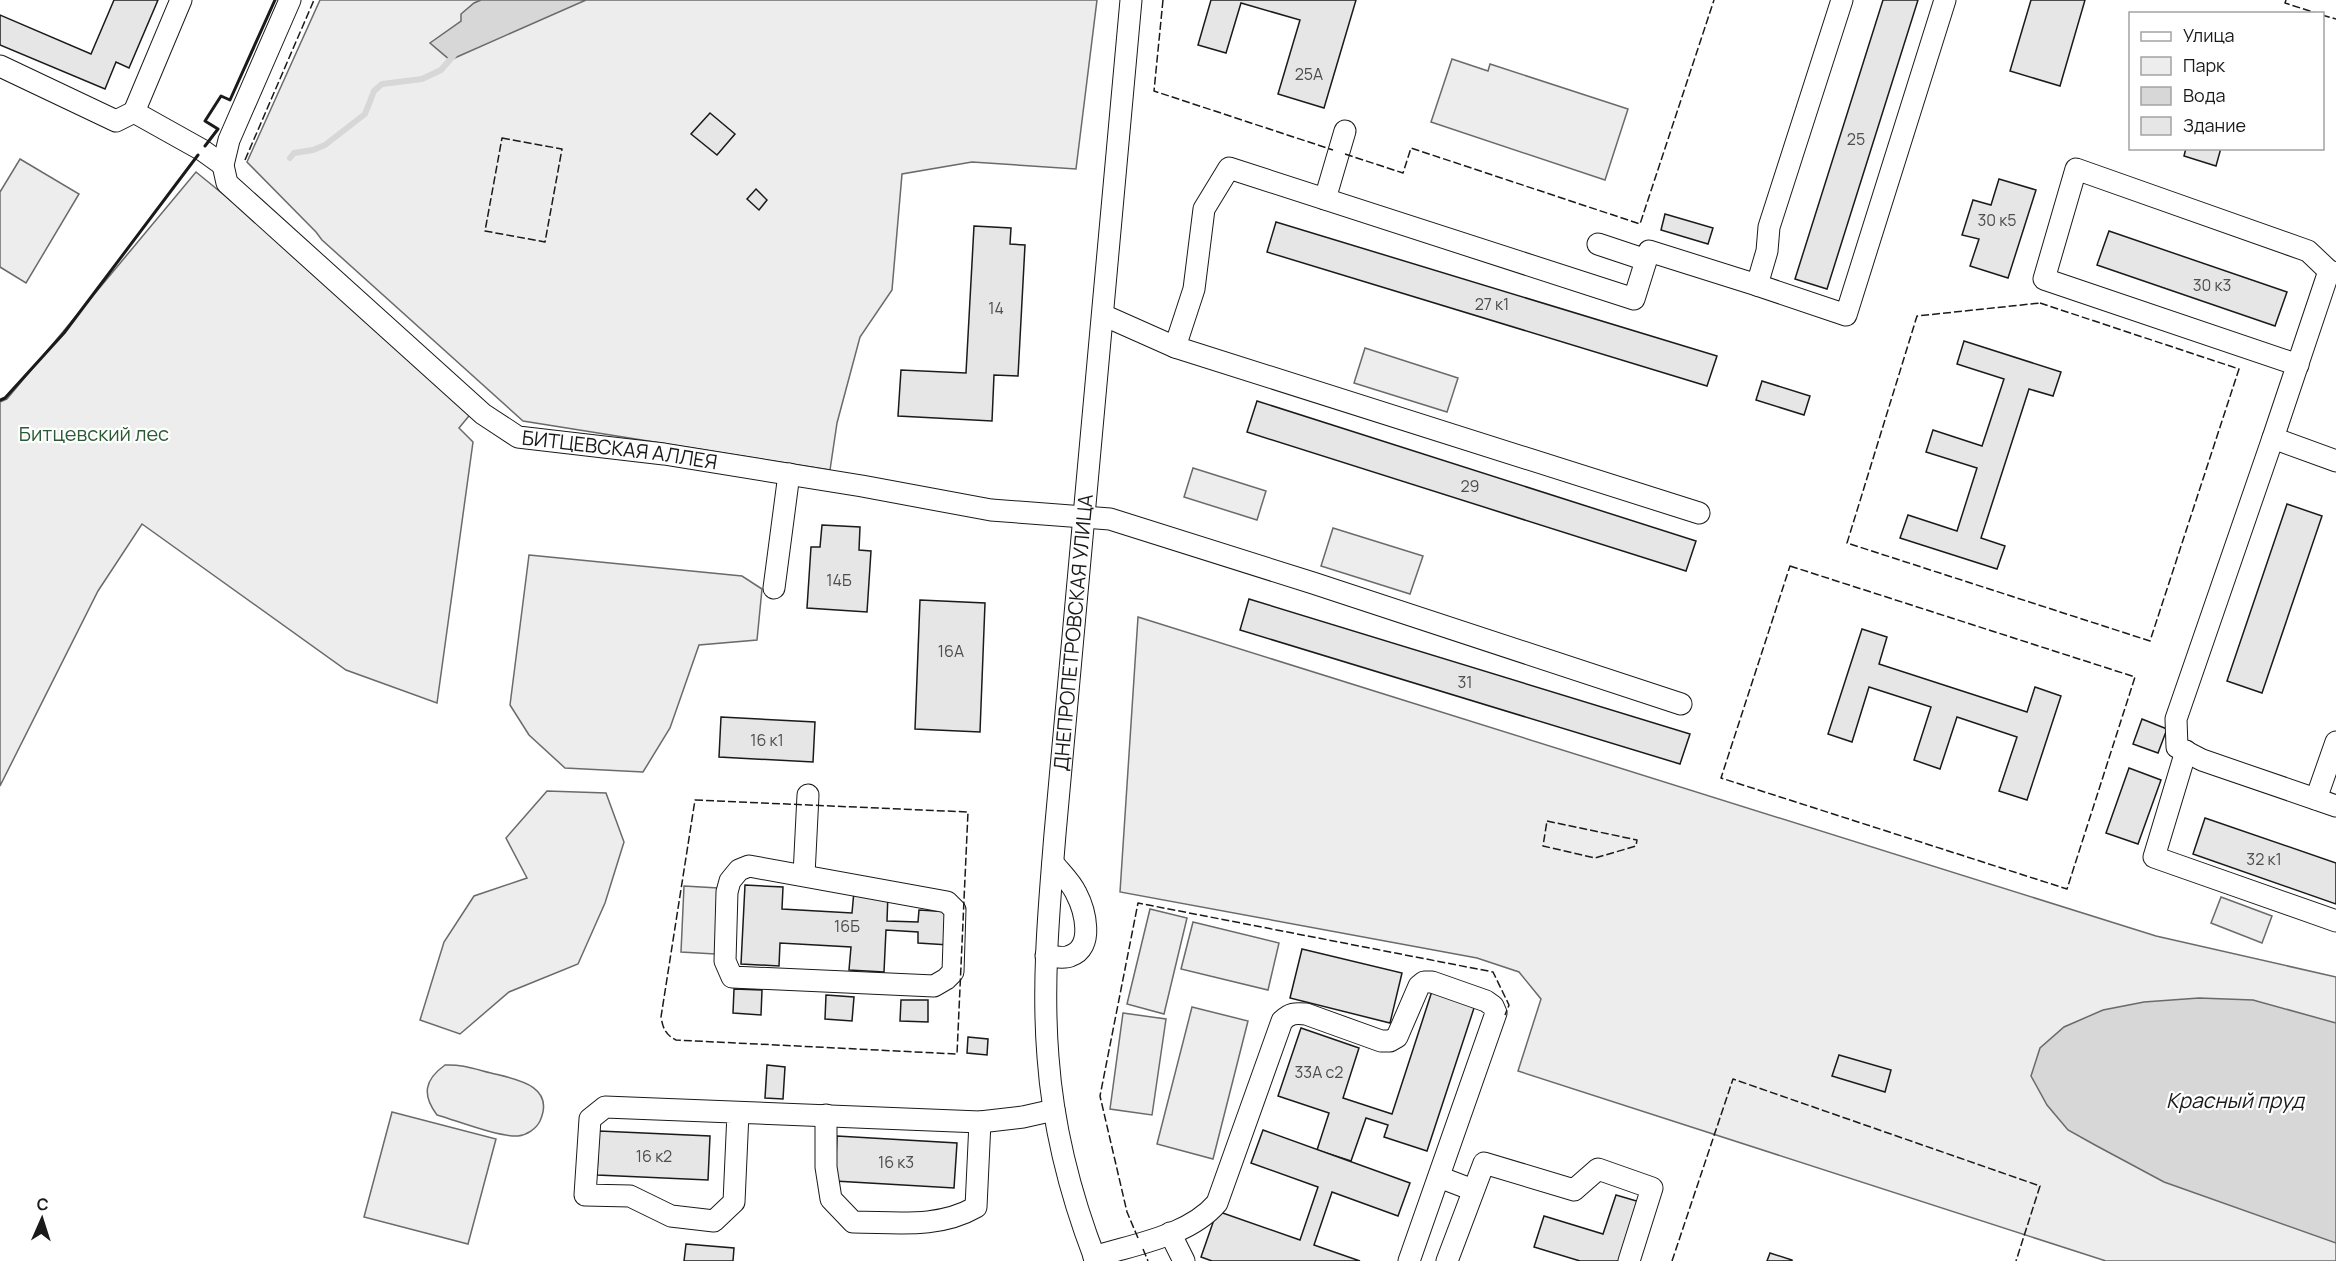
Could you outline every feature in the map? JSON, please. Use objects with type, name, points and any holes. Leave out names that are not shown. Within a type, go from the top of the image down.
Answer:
[{"type":"street","points":[[0,66],[116,121],[134,112],[181,0]]},
{"type":"street","points":[[134,112],[202,150],[223,165],[229,140],[290,0]]},
{"type":"street","name":"ДНЕПРОПЕТРОВСКАЯ УЛИЦА","points":[[1095,1259],[1078,1209],[1054,1110],[1048,1056],[1046,956],[1131,0]]},
{"type":"street","points":[[1757,285],[1767,251],[1769,227],[1842,0]]},
{"type":"street","points":[[1175,346],[1194,290],[1204,209],[1229,168],[1634,299],[1649,251],[1846,315],[1945,0]]},
{"type":"street","points":[[1325,199],[1345,131]]},
{"type":"street","name":"БИТЦЕВСКАЯ АЛЛЕЯ","points":[[223,165],[227,183],[483,414],[518,437],[645,452],[789,474],[991,510],[1110,519],[1681,704]]},
{"type":"street","points":[[2298,365],[2044,279],[2076,169],[2308,251],[2333,272],[2298,365],[2176,719],[2177,747],[2202,760],[2326,803],[2336,742]]},
{"type":"street","points":[[1598,244],[1646,260]]},
{"type":"street","points":[[1103,315],[1175,346],[1698,513]]},
{"type":"street","points":[[2273,438],[2336,461]]},
{"type":"street","points":[[774,588],[789,474]]},
{"type":"street","points":[[2186,752],[2154,857],[2336,921]]},
{"type":"street","points":[[804,875],[808,795]]},
{"type":"street","points":[[1046,956],[1069,957],[1079,951],[1085,940],[1086,919],[1076,892],[1053,863]]},
{"type":"street","points":[[749,866],[804,875],[947,902],[955,910],[953,972],[934,986],[732,977],[727,970],[724,953],[727,892],[730,881],[739,870],[749,866]]},
{"type":"street","points":[[1095,1259],[1197,1222],[1218,1203],[1282,1022],[1287,1016],[1295,1013],[1306,1014],[1381,1041],[1390,1041],[1397,1037],[1415,991],[1424,982],[1432,982],[1486,1001],[1493,1006],[1496,1013],[1409,1261]]},
{"type":"street","points":[[738,1113],[734,1202],[714,1221],[671,1216],[630,1196],[585,1195],[590,1119],[605,1107],[980,1122],[1023,1117],[1054,1110]]},
{"type":"street","points":[[826,1115],[826,1167],[831,1199],[853,1222],[937,1222],[960,1216],[976,1207],[980,1122]]},
{"type":"street","points":[[1447,1261],[1484,1163],[1574,1190],[1598,1169],[1652,1188],[1629,1261]]},
{"type":"street","points":[[1439,1178],[1473,1190]]},
{"type":"street","points":[[1170,1233],[1184,1261]]},
{"type":"green space","points":[[320,0],[1097,0],[1076,169],[972,162],[902,174],[892,290],[860,337],[837,423],[830,470],[523,421],[322,240],[247,162]]},
{"type":"green space","points":[[1452,59],[1488,71],[1490,64],[1628,109],[1605,180],[1431,122]]},
{"type":"green space","points":[[20,159],[79,194],[26,283],[0,267],[0,192]]},
{"type":"green space","name":"Битцевский лес","points":[[196,172],[305,261],[473,411],[459,428],[473,442],[437,703],[346,670],[142,524],[98,591],[0,786],[0,402],[7,399]]},
{"type":"green space","points":[[1365,348],[1458,378],[1447,412],[1354,383]]},
{"type":"green space","points":[[1193,468],[1266,491],[1257,520],[1184,497]]},
{"type":"green space","points":[[1333,528],[1423,556],[1410,594],[1321,566]]},
{"type":"green space","points":[[529,555],[742,576],[762,589],[757,640],[699,645],[670,728],[643,772],[565,768],[529,735],[510,705]]},
{"type":"green space","points":[[1138,617],[2156,936],[2336,977],[2336,1261],[2106,1261],[1518,1071],[1541,999],[1519,972],[1477,958],[1120,892]]},
{"type":"green space","points":[[547,791],[606,793],[624,842],[605,903],[578,964],[509,992],[460,1034],[420,1020],[444,942],[474,896],[527,878],[506,838]]},
{"type":"green space","points":[[684,886],[718,888],[715,954],[681,952]]},
{"type":"green space","points":[[2221,897],[2272,916],[2262,943],[2211,923]]},
{"type":"green space","points":[[1150,909],[1187,918],[1164,1014],[1127,1004]]},
{"type":"green space","points":[[1193,922],[1279,943],[1268,990],[1181,969]]},
{"type":"green space","points":[[1192,1007],[1248,1021],[1213,1159],[1157,1144]]},
{"type":"green space","points":[[1123,1013],[1166,1019],[1152,1115],[1110,1109]]},
{"type":"green space","points":[[445,1065],[474,1068],[521,1081],[530,1086],[538,1092],[542,1099],[543,1109],[540,1121],[534,1129],[525,1134],[510,1136],[437,1115],[427,1094],[429,1082]]},
{"type":"green space","points":[[392,1112],[496,1139],[468,1244],[364,1217]]},
{"type":"water","points":[[481,0],[586,0],[450,60],[430,43],[461,21],[461,14]]},
{"type":"water","name":"Красный пруд","points":[[2199,998],[2253,1000],[2336,1023],[2336,1243],[2164,1182],[2095,1145],[2068,1130],[2047,1105],[2031,1076],[2040,1048],[2064,1027],[2103,1010],[2144,1002]]},
{"type":"building","points":[[114,0],[158,0],[129,68],[116,62],[105,89],[0,45],[0,15],[91,54]]},
{"type":"building","points":[[1211,0],[1356,0],[1324,108],[1278,94],[1300,20],[1241,3],[1226,53],[1198,45]]},
{"type":"building","points":[[1883,0],[1918,0],[1827,289],[1795,279]]},
{"type":"building","points":[[2031,0],[2085,0],[2060,86],[2010,71]]},
{"type":"building","points":[[710,113],[735,134],[717,155],[691,134]]},
{"type":"building","points":[[2186,150],[2220,150],[2216,166],[2184,156]]},
{"type":"building","points":[[1999,179],[2036,190],[2008,278],[1970,266],[1979,239],[1962,235],[1973,200],[1991,205]]},
{"type":"building","points":[[756,189],[767,200],[759,210],[747,199]]},
{"type":"building","points":[[1665,214],[1713,228],[1708,244],[1661,230]]},
{"type":"building","points":[[1276,222],[1717,356],[1707,386],[1267,252]]},
{"type":"building","points":[[974,226],[1011,228],[1010,244],[1025,245],[1018,376],[994,375],[992,421],[898,416],[901,370],[966,373]]},
{"type":"building","points":[[2109,231],[2287,292],[2275,326],[2097,265]]},
{"type":"building","points":[[1964,341],[2061,372],[2053,396],[2029,389],[1981,538],[2005,546],[1997,569],[1900,538],[1908,515],[1957,531],[1977,468],[1926,452],[1933,430],[1982,446],[2004,379],[1957,364]]},
{"type":"building","points":[[1762,381],[1810,396],[1804,415],[1756,400]]},
{"type":"building","points":[[1257,401],[1696,541],[1686,571],[1247,432]]},
{"type":"building","points":[[2287,504],[2322,516],[2262,693],[2227,681]]},
{"type":"building","points":[[822,525],[860,527],[859,550],[871,551],[867,612],[807,608],[811,547],[820,547]]},
{"type":"building","points":[[1249,599],[1690,734],[1680,764],[1240,630]]},
{"type":"building","points":[[920,600],[985,603],[980,732],[915,729]]},
{"type":"building","points":[[1862,629],[1887,637],[1879,664],[2027,712],[2035,687],[2061,696],[2027,800],[1999,791],[2017,737],[1957,717],[1940,769],[1914,760],[1931,707],[1869,687],[1852,742],[1828,734]]},
{"type":"building","points":[[721,717],[815,722],[813,762],[719,757]]},
{"type":"building","points":[[2142,719],[2167,729],[2158,753],[2133,744]]},
{"type":"building","points":[[2129,768],[2161,780],[2138,844],[2106,833]]},
{"type":"building","points":[[2205,818],[2336,863],[2336,904],[2193,854]]},
{"type":"building","points":[[745,885],[783,887],[782,909],[852,913],[854,891],[888,893],[887,921],[918,922],[919,910],[951,912],[949,945],[918,943],[918,932],[886,930],[884,972],[849,970],[851,947],[780,943],[779,966],[741,964]]},
{"type":"building","points":[[1302,949],[1402,973],[1390,1023],[1290,998]]},
{"type":"building","points":[[1433,988],[1476,1002],[1427,1151],[1384,1137],[1388,1125],[1366,1118],[1351,1161],[1317,1150],[1329,1113],[1278,1096],[1301,1028],[1359,1048],[1343,1098],[1392,1114]]},
{"type":"building","points":[[734,989],[762,990],[761,1015],[733,1013]]},
{"type":"building","points":[[826,995],[854,997],[852,1021],[825,1019]]},
{"type":"building","points":[[901,1000],[928,1000],[928,1022],[900,1021]]},
{"type":"building","points":[[968,1037],[988,1039],[987,1055],[967,1053]]},
{"type":"building","points":[[1839,1055],[1891,1070],[1885,1092],[1832,1076]]},
{"type":"building","points":[[767,1065],[785,1067],[783,1099],[765,1098]]},
{"type":"building","points":[[1263,1130],[1410,1183],[1398,1216],[1332,1192],[1314,1245],[1360,1261],[1212,1261],[1201,1257],[1217,1211],[1300,1240],[1318,1187],[1251,1163]]},
{"type":"building","points":[[599,1131],[710,1136],[708,1180],[597,1175]]},
{"type":"building","points":[[837,1136],[957,1143],[954,1188],[835,1181]]},
{"type":"building","points":[[1616,1195],[1640,1202],[1622,1261],[1580,1261],[1534,1247],[1544,1216],[1603,1234]]},
{"type":"building","points":[[686,1244],[734,1248],[733,1261],[684,1261]]},
{"type":"building","points":[[1770,1253],[1792,1260],[1792,1261],[1767,1261]]},
{"type":"waterway","points":[[290,158],[294,153],[313,150],[325,145],[365,114],[374,91],[382,84],[422,79],[441,70],[454,55]]},
{"type":"fence","points":[[245,160],[314,0]]},
{"type":"fence","points":[[1163,0],[1154,91],[1333,150]]},
{"type":"fence","points":[[1345,154],[1403,173],[1411,148],[1640,224],[1714,0]]},
{"type":"fence","points":[[2286,0],[2285,3],[2313,12]]},
{"type":"fence","points":[[2324,16],[2336,19]]},
{"type":"fence","points":[[502,138],[562,149],[545,242],[485,231],[502,138]]},
{"type":"fence","points":[[2040,303],[2239,369],[2150,641],[1847,543],[1917,316],[2040,303]]},
{"type":"fence","points":[[1790,566],[2135,677],[2067,889],[1721,778],[1790,566]]},
{"type":"fence","points":[[695,800],[968,812],[957,1054],[676,1040],[667,1034],[661,1017],[695,800]]},
{"type":"fence","points":[[1547,821],[1637,840],[1636,846],[1595,858],[1543,846],[1547,821]]},
{"type":"fence","points":[[1138,1238],[1127,1212],[1100,1096],[1138,903],[1493,972],[1509,1005],[1505,1015]]},
{"type":"fence","points":[[1672,1261],[1733,1079],[2040,1186],[2016,1261]]},
{"type":"fence","points":[[1143,1249],[1148,1261]]},
{"type":"wall","points":[[205,146],[218,129],[205,121],[221,96],[230,100],[275,0]]},
{"type":"wall","points":[[0,400],[5,398],[64,333],[198,155]]}]
